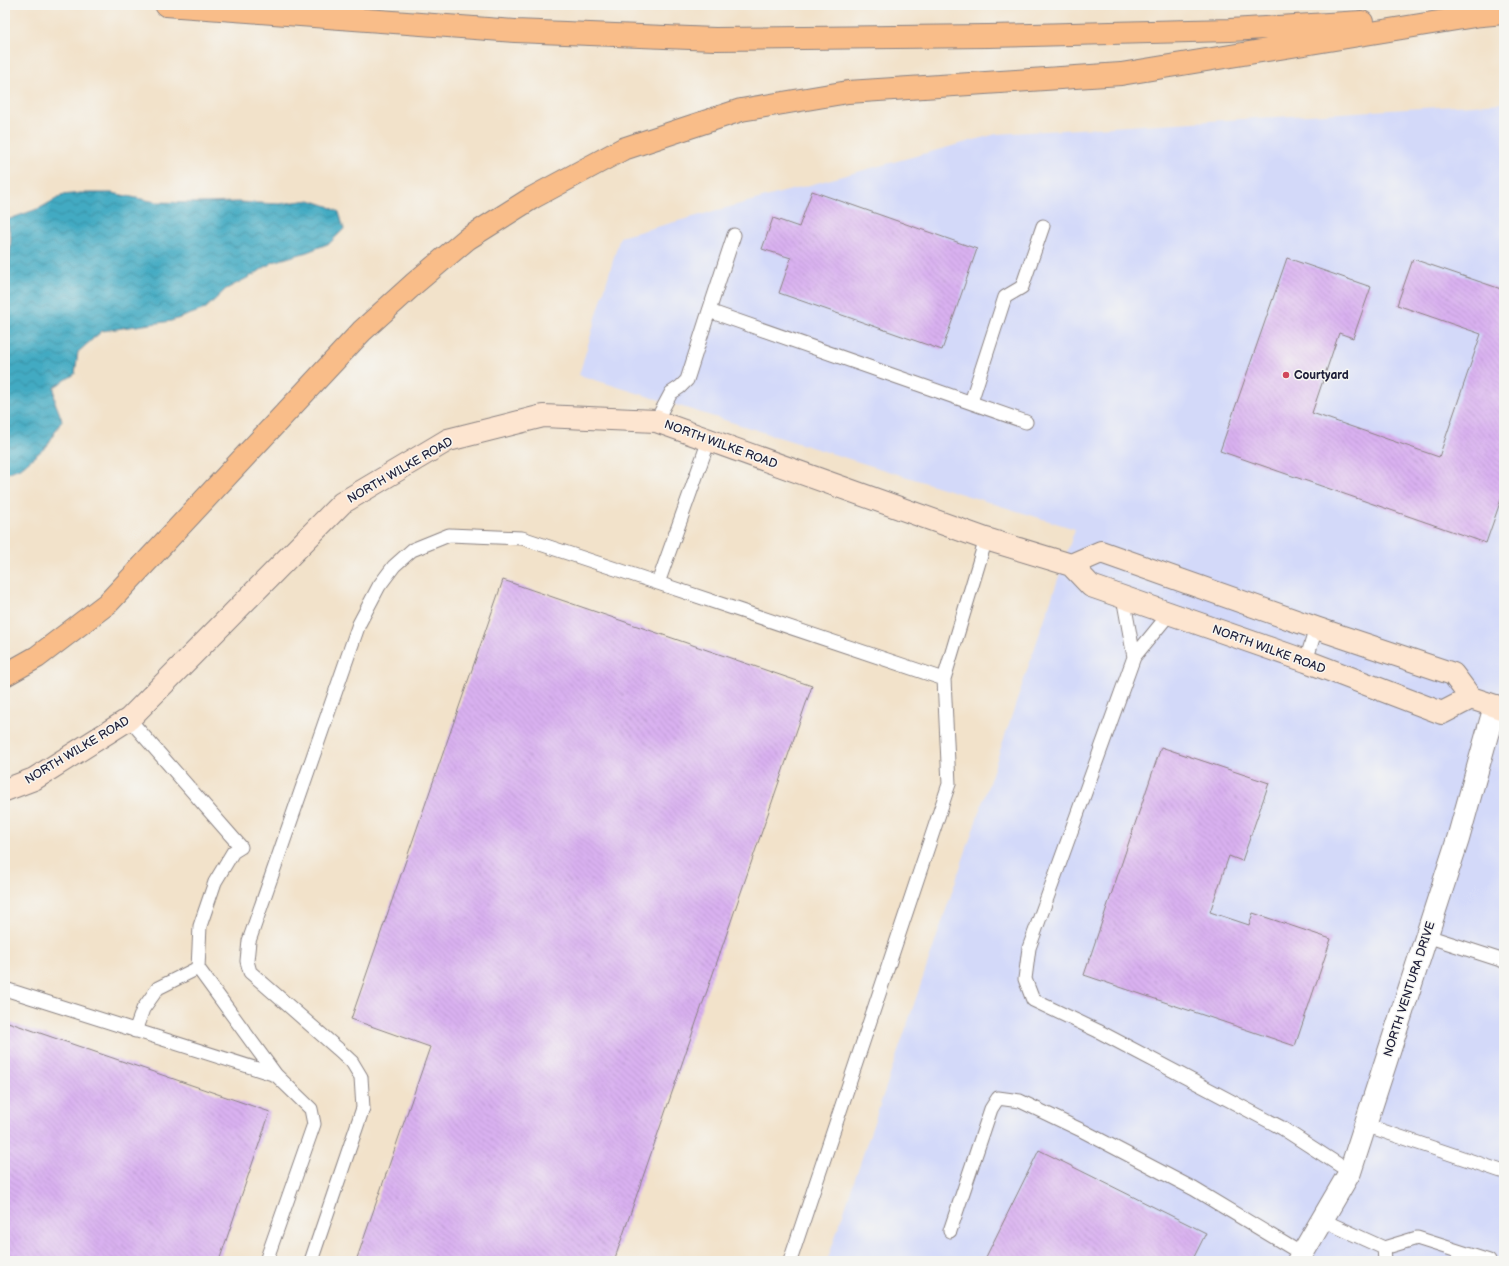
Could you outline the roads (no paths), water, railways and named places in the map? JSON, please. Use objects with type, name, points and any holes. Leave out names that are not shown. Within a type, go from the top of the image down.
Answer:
[{"type":"highway","points":[[166,5],[516,31],[715,39],[988,36],[1230,30],[1504,13]]},
{"type":"highway","points":[[5,674],[37,657],[108,603],[362,331],[415,282],[467,239],[532,198],[623,149],[741,110],[848,92],[1121,74],[1475,16]]},
{"type":"street","name":"NORTH WILKE ROAD","points":[[5,790],[34,779],[129,719],[342,503],[448,440],[543,416],[656,421],[986,539],[1071,565],[1091,586],[1306,661],[1442,714],[1471,698]]},
{"type":"street","points":[[1071,565],[1101,552],[1316,628],[1453,674],[1471,698],[1500,708]]},
{"type":"street","name":"NORTH VENTURA DRIVE","points":[[1300,1258],[1350,1172],[1500,708]]},
{"type":"lane","points":[[971,402],[1005,297],[1022,287],[1043,226]]},
{"type":"lane","points":[[656,421],[670,393],[680,387],[687,380],[734,235]]},
{"type":"lane","points":[[709,311],[1026,422]]},
{"type":"lane","points":[[658,583],[709,440]]},
{"type":"lane","points":[[311,1261],[363,1108],[361,1077],[352,1062],[250,972],[247,961],[249,942],[359,624],[379,586],[394,566],[412,550],[449,535],[522,538],[944,678]]},
{"type":"lane","points":[[790,1261],[949,784],[944,678],[986,539]]},
{"type":"lane","points":[[1123,597],[1134,657]]},
{"type":"lane","points":[[1170,613],[1134,657],[1029,948],[1025,979],[1032,1000],[1098,1032],[1282,1128],[1350,1172]]},
{"type":"lane","points":[[1306,661],[1316,628]]},
{"type":"lane","points":[[129,719],[242,847],[233,852],[215,882],[200,926],[198,968],[276,1075],[311,1109],[314,1124],[266,1261]]},
{"type":"lane","points":[[1426,936],[1504,961]]},
{"type":"lane","points":[[136,1031],[143,1009],[158,988],[198,968]]},
{"type":"lane","points":[[5,989],[276,1075]]},
{"type":"lane","points":[[950,1231],[990,1109],[998,1098],[1020,1101],[1083,1131],[1194,1189],[1300,1258]]},
{"type":"lane","points":[[1365,1125],[1504,1172]]},
{"type":"lane","points":[[1322,1220],[1384,1255],[1416,1238],[1489,1261]]},
{"type":"water","points":[[80,193],[112,193],[156,202],[238,202],[279,204],[310,200],[328,206],[339,212],[344,229],[330,243],[307,252],[273,262],[253,275],[226,289],[205,309],[171,321],[102,331],[78,352],[75,374],[54,387],[55,402],[62,420],[47,446],[22,467],[5,474],[5,292],[8,288],[11,238],[7,220],[40,208],[63,195]]},
{"type":"place","name":"Courtyard","points":[[1286,375]]}]
